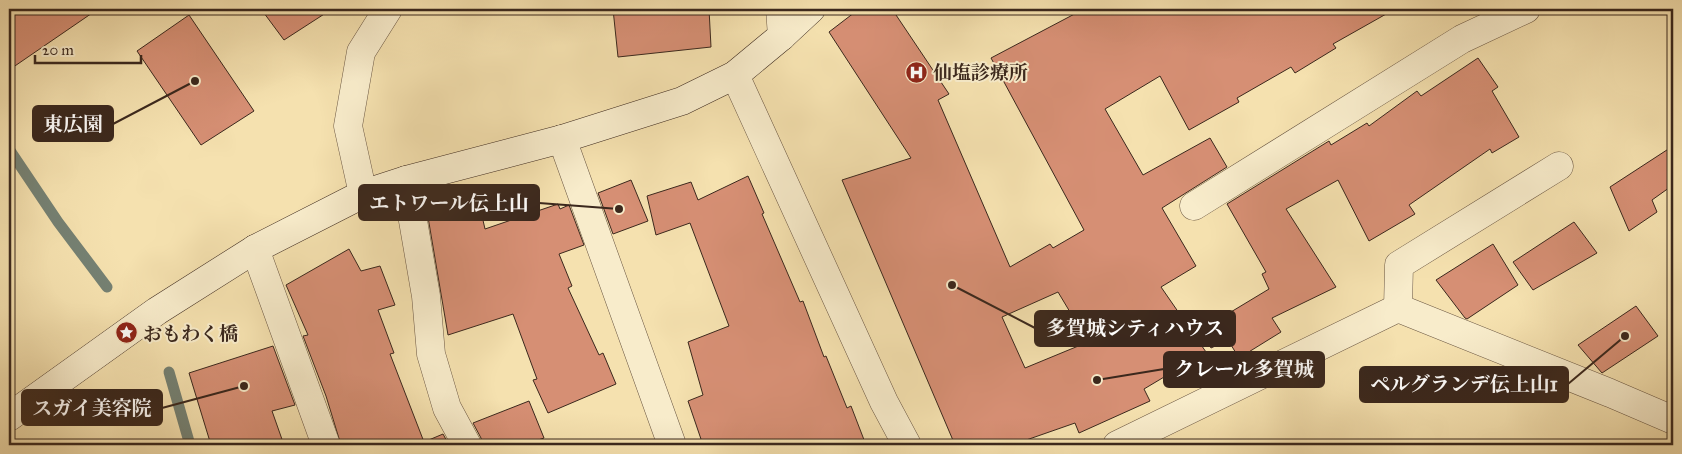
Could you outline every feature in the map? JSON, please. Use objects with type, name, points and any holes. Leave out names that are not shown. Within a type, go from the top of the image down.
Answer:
[{"type":"street","points":[[363,194],[348,126],[362,52],[388,9]]},
{"type":"street","points":[[780,9],[782,36]]},
{"type":"street","points":[[9,417],[157,311],[256,249],[363,194],[406,180],[562,139],[682,101],[735,75],[811,9]]},
{"type":"street","points":[[1194,206],[1462,40],[1526,9]]},
{"type":"street","points":[[735,75],[884,402],[907,445]]},
{"type":"street","points":[[562,139],[672,445]]},
{"type":"street","points":[[1398,308],[1400,265],[1559,166]]},
{"type":"street","points":[[406,180],[426,296],[431,354],[448,408],[467,445]]},
{"type":"street","points":[[256,249],[326,445]]},
{"type":"street","points":[[1117,445],[1398,308],[1673,420]]},
{"type":"building","points":[[9,9],[98,9],[9,70]]},
{"type":"building","points":[[261,9],[332,9],[284,40]]},
{"type":"building","points":[[613,9],[709,9],[711,47],[618,57]]},
{"type":"building","points":[[859,9],[892,9],[949,94],[938,100],[1010,267],[1050,244],[1053,248],[1084,230],[991,58],[1084,9],[1395,9],[1333,44],[1336,48],[1295,73],[1291,67],[1237,98],[1239,102],[1189,130],[1160,76],[1105,109],[1143,175],[1210,138],[1227,167],[1162,208],[1196,266],[1161,287],[1206,352],[1144,389],[1150,401],[1079,433],[1075,423],[1012,445],[955,445],[842,180],[911,158],[829,32]],"holes":[[[1058,292],[1088,342],[1025,368],[1002,317]]]},
{"type":"building","points":[[189,15],[254,111],[201,145],[137,51]]},
{"type":"building","points":[[1478,58],[1498,87],[1492,91],[1519,137],[1492,153],[1490,149],[1409,205],[1415,214],[1369,241],[1338,180],[1286,209],[1336,287],[1272,318],[1281,332],[1239,358],[1228,340],[1211,348],[1201,330],[1269,289],[1262,274],[1266,272],[1227,204],[1329,141],[1331,145],[1367,123],[1369,126],[1417,91],[1421,96]]},
{"type":"building","points":[[1673,146],[1673,185],[1652,200],[1657,212],[1629,231],[1610,187]]},
{"type":"building","points":[[748,176],[764,213],[762,214],[800,302],[803,301],[824,357],[826,356],[847,408],[851,406],[866,445],[703,445],[688,401],[703,395],[688,342],[729,326],[690,223],[656,235],[647,196],[691,182],[698,200]]},
{"type":"building","points":[[631,180],[648,221],[613,234],[598,193]]},
{"type":"building","points":[[479,203],[485,229],[558,204],[560,209],[569,205],[584,245],[559,254],[572,286],[568,288],[599,355],[603,353],[616,384],[548,413],[533,380],[537,379],[513,314],[448,335],[428,217]]},
{"type":"building","points":[[1574,222],[1597,253],[1533,290],[1513,262]]},
{"type":"building","points":[[1493,244],[1518,285],[1467,319],[1436,280]]},
{"type":"building","points":[[349,249],[361,271],[380,266],[395,305],[378,310],[394,353],[390,354],[424,442],[443,434],[449,445],[341,445],[326,396],[303,336],[308,335],[286,285]]},
{"type":"building","points":[[1636,306],[1658,336],[1602,373],[1578,345]]},
{"type":"building","points":[[273,346],[295,405],[272,411],[284,445],[211,445],[189,373]]},
{"type":"building","points":[[529,401],[544,438],[523,445],[483,445],[473,423]]},
{"type":"waterway","points":[[9,149],[58,222],[107,287]]},
{"type":"waterway","points":[[169,372],[190,445]]},
{"type":"place","name":"仙塩診療所","points":[[917,72]]},
{"type":"place","name":"東広園","points":[[195,81]]},
{"type":"place","name":"エトワール伝上山","points":[[619,209]]},
{"type":"place","name":"多賀城シティハウス","points":[[952,285]]},
{"type":"place","name":"おもわく橋","points":[[127,333]]},
{"type":"place","name":"ペルグランデ伝上山1","points":[[1625,336]]},
{"type":"place","name":"クレール多賀城","points":[[1097,380]]},
{"type":"place","name":"スガイ美容院","points":[[244,386]]}]
